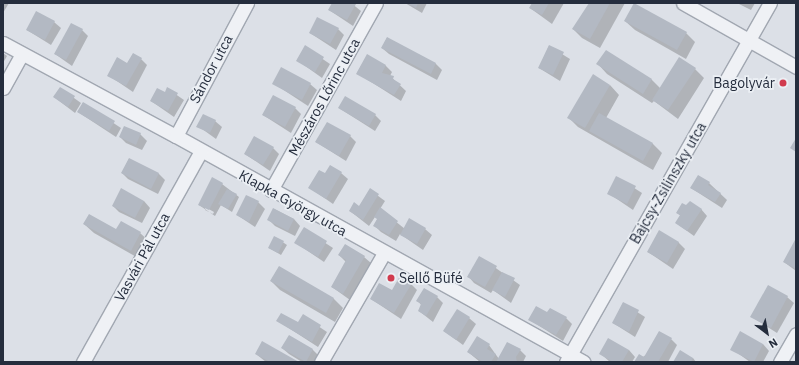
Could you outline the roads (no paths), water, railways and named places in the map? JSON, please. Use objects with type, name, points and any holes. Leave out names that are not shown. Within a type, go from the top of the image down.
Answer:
[{"type":"street","name":"Sándor utca","points":[[176,136],[246,3]]},
{"type":"street","name":"Mészáros Lőrinc utca","points":[[271,190],[376,3]]},
{"type":"street","points":[[683,3],[796,67]]},
{"type":"street","name":"Bajcsy-Zsilinszky utca","points":[[568,358],[770,3]]},
{"type":"street","name":"Klapka György utca","points":[[3,43],[176,136],[568,358],[583,362]]},
{"type":"street","points":[[3,88],[22,54]]},
{"type":"street","name":"Vasvári Pál utca","points":[[83,362],[201,151]]},
{"type":"street","points":[[322,362],[384,253]]},
{"type":"street","points":[[780,362],[796,334]]},
{"type":"place","name":"Bagolyvár","points":[[783,83]]},
{"type":"place","name":"Sellő Büfé","points":[[391,278]]}]
